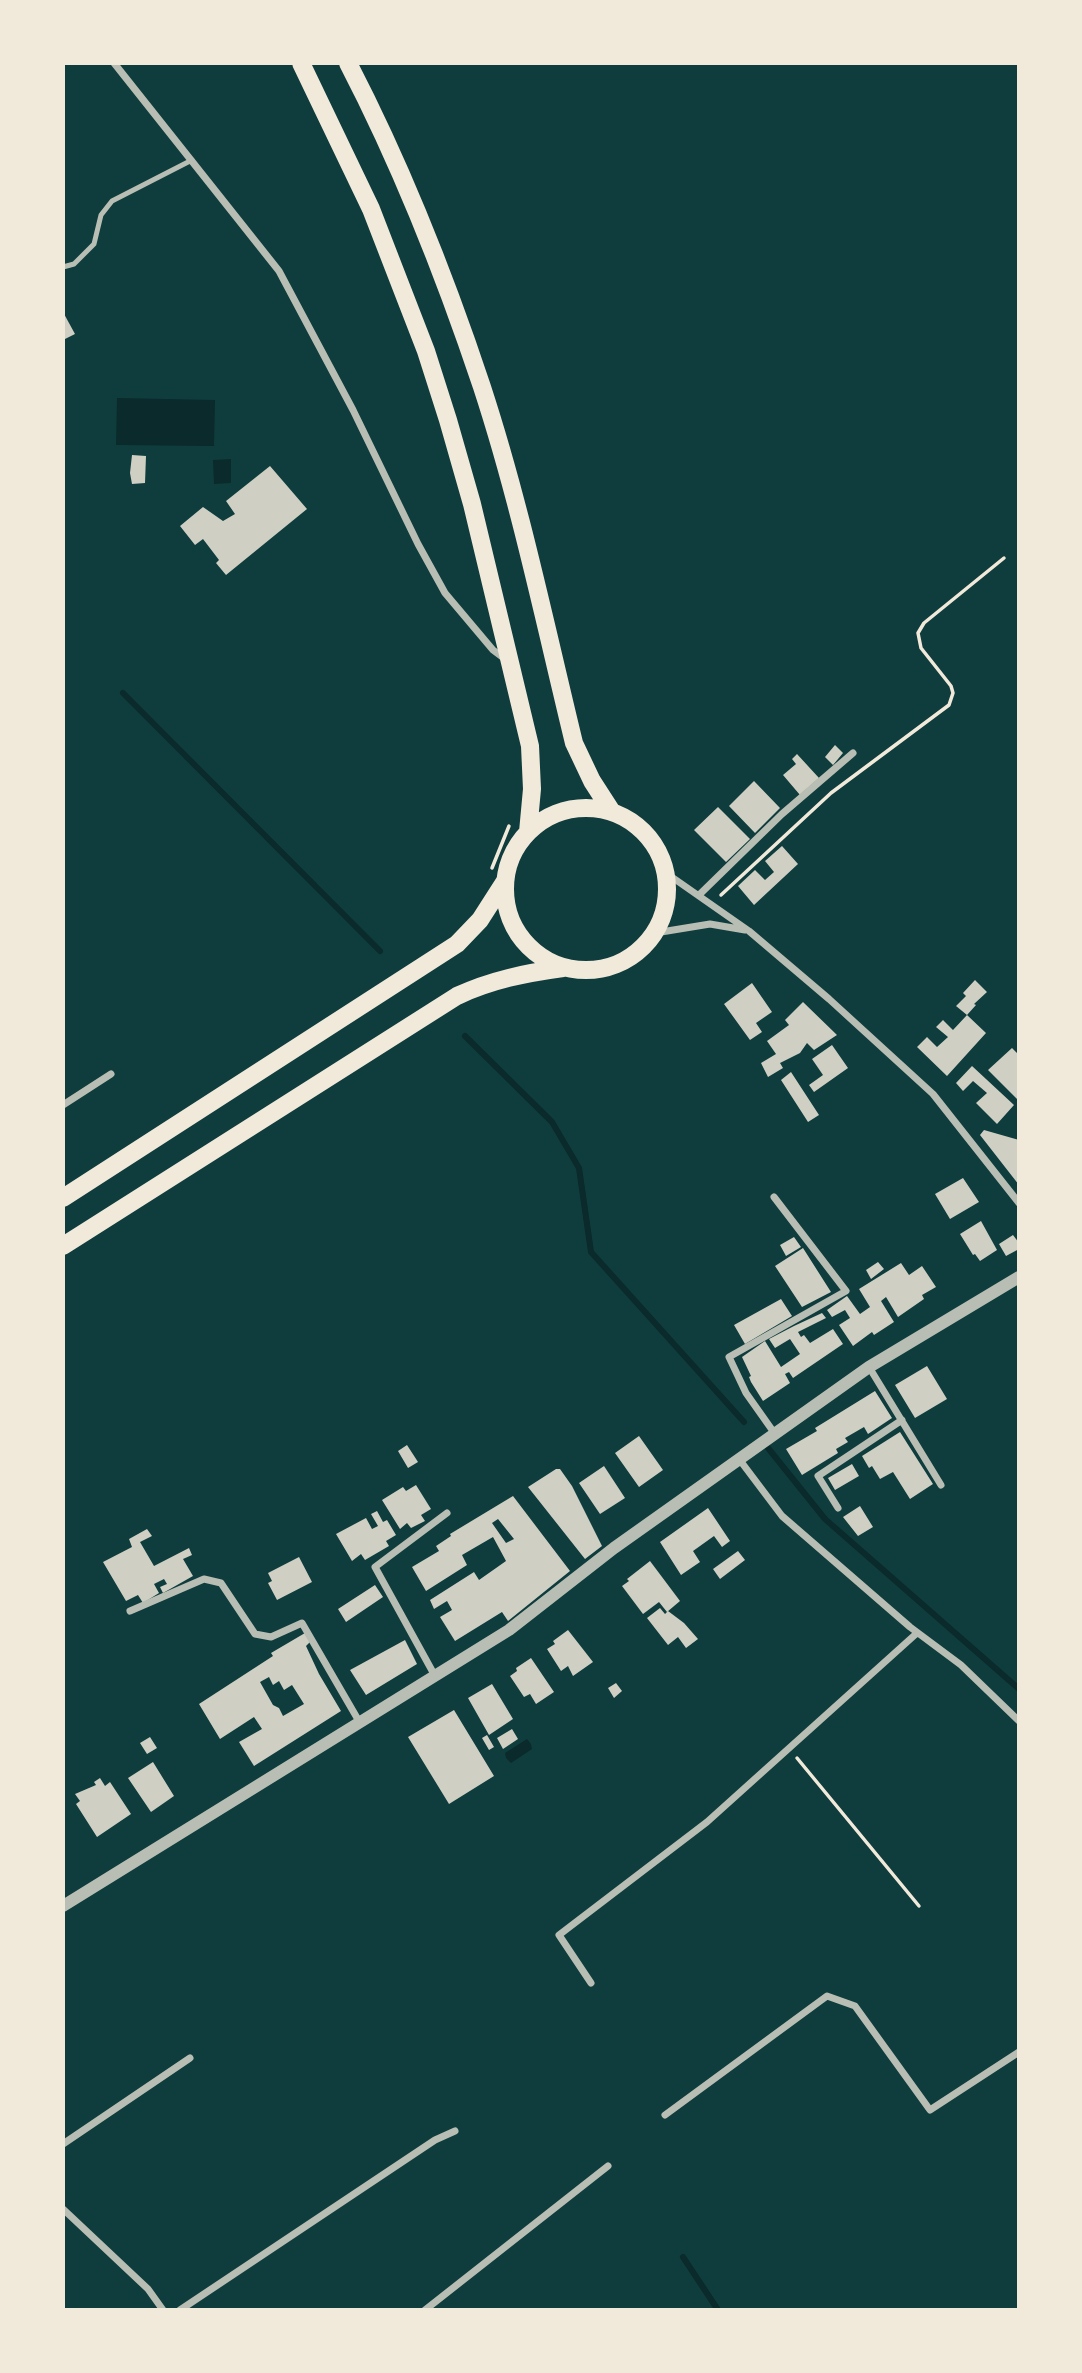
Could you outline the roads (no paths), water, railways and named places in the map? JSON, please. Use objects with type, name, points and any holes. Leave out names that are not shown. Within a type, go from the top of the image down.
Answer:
[{"type":"main road","points":[[301,63],[371,209],[426,351],[472,504],[530,746],[532,789],[528,832]]},
{"type":"main road","points":[[348,63],[419,214],[454,308],[482,389],[509,483],[574,743],[592,781],[612,812]]},
{"type":"main road","points":[[63,1198],[457,944],[480,920],[505,881],[512,855],[528,832],[552,814],[582,807],[612,812],[637,825],[656,846],[666,873],[666,904],[655,933],[633,956],[606,968],[564,968],[518,975],[482,984],[457,996],[63,1246]]},
{"type":"main road","points":[[505,881],[508,909],[519,935],[539,955],[564,968]]},
{"type":"street","points":[[114,63],[279,271],[445,593],[493,650],[511,664]]},
{"type":"street","points":[[699,895],[782,814],[853,753]]},
{"type":"street","points":[[666,873],[749,931],[829,999],[933,1094],[1019,1203]]},
{"type":"street","points":[[655,933],[710,924],[749,931]]},
{"type":"street","points":[[63,1105],[111,1074]]},
{"type":"street","points":[[774,1197],[846,1291],[729,1357],[746,1393],[775,1434]]},
{"type":"street","points":[[63,1906],[509,1630],[614,1548],[869,1367],[1019,1277]]},
{"type":"street","points":[[869,1367],[941,1485]]},
{"type":"street","points":[[838,1508],[818,1476],[902,1420]]},
{"type":"street","points":[[739,1459],[782,1516],[918,1633],[961,1665],[1019,1721]]},
{"type":"street","points":[[435,1676],[375,1567],[447,1513]]},
{"type":"street","points":[[130,1611],[204,1579],[221,1583],[255,1634],[271,1637],[302,1623],[360,1723]]},
{"type":"street","points":[[591,1983],[559,1935],[707,1822],[918,1633]]},
{"type":"street","points":[[665,2115],[827,1996],[855,2006],[930,2110],[1019,2052]]},
{"type":"street","points":[[63,2144],[190,2058]]},
{"type":"street","points":[[180,2310],[435,2140],[456,2131]]},
{"type":"street","points":[[425,2310],[608,2166]]},
{"type":"street","points":[[63,2210],[148,2289],[163,2310]]},
{"type":"lane","points":[[63,267],[74,264],[94,244],[101,215],[112,201],[192,160]]},
{"type":"water","points":[[117,398],[215,400],[214,446],[116,445]]},
{"type":"water","points":[[231,459],[231,483],[214,484],[213,460]]},
{"type":"water","points":[[527,1739],[532,1749],[511,1763],[505,1753]]},
{"type":"waterway","points":[[123,693],[380,951]]},
{"type":"waterway","points":[[465,1036],[552,1122],[579,1168],[591,1252],[744,1422]]},
{"type":"waterway","points":[[768,1448],[825,1519],[1019,1689]]},
{"type":"waterway","points":[[683,2257],[718,2310]]}]
